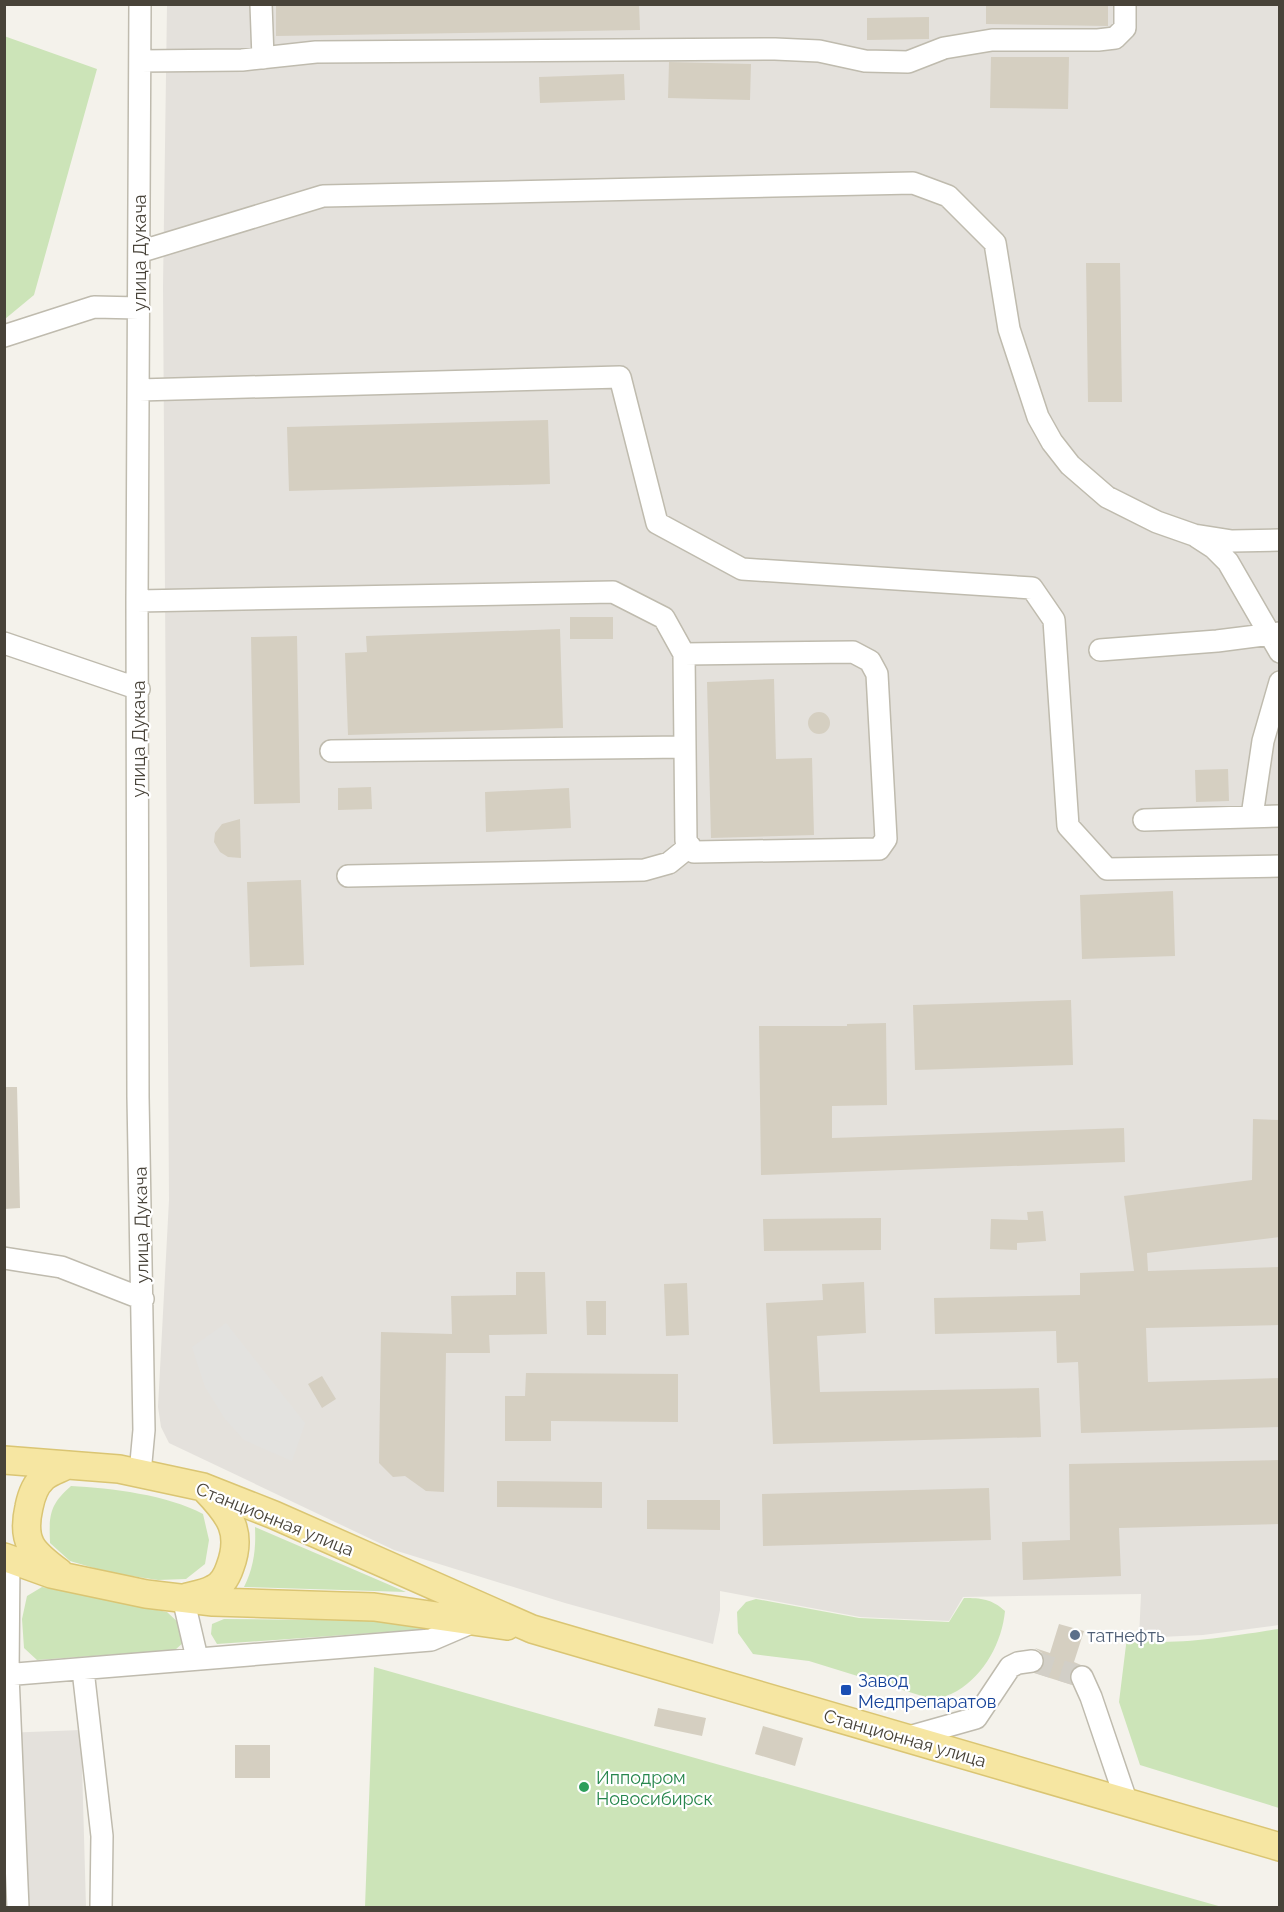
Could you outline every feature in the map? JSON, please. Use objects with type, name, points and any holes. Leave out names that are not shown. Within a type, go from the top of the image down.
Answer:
[{"type":"main road","name":"Станционная улица","points":[[4,1461],[119,1468],[203,1487],[274,1515],[532,1629],[1280,1847]]},
{"type":"main road","points":[[65,1577],[41,1558],[30,1544],[25,1525],[31,1495],[43,1477],[67,1465]]},
{"type":"main road","points":[[183,1598],[214,1589],[226,1577],[235,1554],[235,1529],[225,1510],[203,1487]]},
{"type":"main road","name":"Станционная улица","points":[[7,1558],[65,1577],[146,1594],[255,1604],[374,1607],[532,1629]]},
{"type":"street","name":"улица Дукача","points":[[140,4],[137,601],[139,688],[138,1097],[144,1430],[140,1473]]},
{"type":"street","points":[[261,4],[263,58]]},
{"type":"street","points":[[140,61],[242,60],[316,52],[775,49],[819,51],[866,62],[908,62],[944,48],[992,40],[1115,38],[1125,28],[1125,4]]},
{"type":"street","points":[[139,252],[323,196],[913,183],[948,196],[995,243],[1009,329],[1038,417],[1052,442],[1070,465],[1107,496],[1157,522],[1194,535],[1232,541],[1280,540]]},
{"type":"street","points":[[4,336],[94,307],[139,308]]},
{"type":"street","points":[[139,390],[620,377],[657,523],[742,568],[1032,588],[1054,620],[1068,826],[1107,869],[1280,866]]},
{"type":"street","points":[[1194,535],[1214,548],[1228,562],[1274,634],[1280,652]]},
{"type":"street","points":[[137,601],[613,592],[664,618],[684,654],[686,841],[694,852],[879,849],[886,838],[877,674],[870,661],[853,652],[684,654]]},
{"type":"street","points":[[1100,650],[1217,642],[1274,634]]},
{"type":"street","points":[[4,643],[139,688]]},
{"type":"street","points":[[1252,816],[1266,730],[1280,682]]},
{"type":"street","points":[[331,751],[685,747]]},
{"type":"street","points":[[1144,820],[1280,816]]},
{"type":"street","points":[[348,876],[644,870],[669,863],[690,846]]},
{"type":"street","points":[[4,1258],[61,1267],[143,1299]]},
{"type":"street","points":[[7,1558],[6,1675],[10,1870],[18,1908]]},
{"type":"street","points":[[183,1598],[197,1658]]},
{"type":"street","points":[[6,1675],[431,1640],[472,1622]]},
{"type":"street","points":[[904,1738],[976,1718],[1010,1667],[1032,1661]]},
{"type":"street","points":[[83,1670],[102,1836],[101,1908]]},
{"type":"street","points":[[1082,1677],[1127,1803]]},
{"type":"shaded area","points":[[167,5],[1279,5],[1279,1625],[1203,1635],[1139,1638],[1141,1594],[963,1597],[949,1621],[860,1617],[720,1591],[720,1610],[713,1644],[565,1603],[394,1550],[169,1443],[161,1427],[158,1407],[169,1200],[163,287]]},
{"type":"shaded area","points":[[226,1323],[305,1423],[292,1461],[244,1440],[225,1419],[205,1387],[192,1347]]},
{"type":"shaded area","points":[[81,1730],[86,1907],[5,1907],[4,1733]]},
{"type":"green space","points":[[4,36],[97,69],[34,295],[5,319]]},
{"type":"green space","points":[[71,1486],[156,1497],[189,1507],[203,1514],[209,1540],[205,1564],[186,1579],[158,1580],[111,1573],[70,1561],[50,1543],[50,1518],[54,1505]]},
{"type":"green space","points":[[255,1527],[406,1592],[244,1587],[254,1558]]},
{"type":"green space","points":[[42,1587],[167,1612],[182,1626],[184,1642],[175,1650],[37,1660],[24,1648],[22,1619],[27,1596]]},
{"type":"green space","points":[[964,1598],[986,1600],[1005,1611],[1000,1634],[990,1656],[976,1676],[957,1691],[935,1700],[809,1661],[753,1654],[738,1633],[737,1612],[746,1602],[756,1599],[859,1618],[949,1622]]},
{"type":"green space","points":[[224,1619],[397,1621],[429,1629],[217,1644],[211,1634],[212,1624]]},
{"type":"green space","points":[[1279,1629],[1279,1808],[1140,1765],[1119,1702],[1127,1637],[1141,1641],[1179,1642]]},
{"type":"green space","name":"Ипподром Новосибирск","points":[[374,1667],[1222,1907],[365,1907]]},
{"type":"building","points":[[276,4],[639,4],[640,30],[276,36]]},
{"type":"building","points":[[986,4],[1108,4],[1108,26],[986,24]]},
{"type":"building","points":[[929,17],[929,39],[867,40],[867,18]]},
{"type":"building","points":[[991,57],[1069,57],[1068,109],[990,108]]},
{"type":"building","points":[[669,62],[751,64],[750,100],[668,98]]},
{"type":"building","points":[[624,74],[625,100],[540,103],[539,77]]},
{"type":"building","points":[[1086,263],[1120,263],[1122,402],[1088,402]]},
{"type":"building","points":[[548,420],[550,484],[289,491],[287,427]]},
{"type":"building","points":[[570,617],[613,617],[613,639],[570,639]]},
{"type":"building","points":[[560,629],[563,728],[348,735],[345,653],[367,652],[366,636]]},
{"type":"building","points":[[297,636],[300,803],[254,804],[251,637]]},
{"type":"building","points":[[774,679],[776,759],[812,758],[814,835],[711,838],[707,682]]},
{"type":"building","points":[[819,712],[827,715],[830,723],[827,731],[819,734],[811,731],[808,723],[811,715]]},
{"type":"building","points":[[1228,769],[1229,801],[1196,802],[1195,770]]},
{"type":"building","points":[[371,787],[372,809],[338,810],[338,788]]},
{"type":"building","points":[[569,788],[571,828],[486,832],[485,792]]},
{"type":"building","points":[[240,819],[241,858],[228,857],[220,852],[214,842],[215,833],[222,824]]},
{"type":"building","points":[[301,880],[304,965],[250,967],[247,882]]},
{"type":"building","points":[[1173,891],[1175,956],[1082,959],[1080,895]]},
{"type":"building","points":[[1071,1000],[1073,1065],[915,1070],[913,1005]]},
{"type":"building","points":[[886,1023],[887,1105],[832,1106],[832,1138],[1124,1128],[1125,1162],[761,1175],[759,1026],[847,1026],[847,1024]]},
{"type":"building","points":[[4,1087],[17,1087],[20,1208],[4,1209]]},
{"type":"building","points":[[1253,1119],[1280,1120],[1280,1237],[1147,1253],[1148,1271],[1280,1267],[1280,1325],[1146,1328],[1148,1382],[1280,1378],[1280,1427],[1081,1433],[1078,1362],[1057,1363],[1056,1331],[935,1334],[934,1298],[1080,1295],[1080,1273],[1134,1271],[1124,1196],[1252,1180]]},
{"type":"building","points":[[1043,1211],[1046,1241],[1017,1243],[1017,1250],[990,1249],[991,1219],[1028,1220],[1027,1212]]},
{"type":"building","points":[[881,1218],[881,1250],[764,1251],[763,1219]]},
{"type":"building","points":[[516,1272],[545,1272],[547,1334],[489,1335],[490,1353],[446,1353],[444,1492],[426,1491],[405,1476],[393,1477],[379,1463],[381,1332],[452,1334],[451,1296],[516,1295]]},
{"type":"building","points":[[864,1282],[866,1333],[817,1336],[820,1392],[1039,1388],[1041,1437],[773,1444],[766,1303],[823,1300],[822,1284]]},
{"type":"building","points":[[687,1283],[689,1335],[666,1336],[664,1284]]},
{"type":"building","points":[[586,1301],[606,1301],[606,1335],[587,1335]]},
{"type":"building","points":[[526,1373],[678,1374],[678,1422],[551,1421],[551,1441],[505,1441],[505,1396],[525,1396]]},
{"type":"building","points":[[322,1376],[336,1399],[322,1408],[308,1384]]},
{"type":"building","points":[[1280,1460],[1280,1524],[1119,1528],[1121,1576],[1023,1580],[1022,1542],[1070,1540],[1069,1464]]},
{"type":"building","points":[[497,1481],[602,1482],[602,1508],[497,1507]]},
{"type":"building","points":[[989,1488],[991,1540],[763,1546],[762,1494]]},
{"type":"building","points":[[647,1500],[720,1500],[720,1530],[647,1529]]},
{"type":"building","points":[[1059,1624],[1084,1631],[1074,1662],[1081,1665],[1071,1670],[1069,1676],[1072,1685],[1034,1673],[1044,1666],[1045,1660],[1042,1653],[1035,1648],[1050,1653]]},
{"type":"building","points":[[658,1708],[706,1718],[702,1736],[654,1726]]},
{"type":"building","points":[[763,1726],[803,1738],[795,1766],[755,1754]]},
{"type":"building","points":[[235,1745],[270,1745],[270,1778],[235,1778]]},
{"type":"tunnel","points":[[1032,1661],[1082,1677]]},
{"type":"place","name":"татнефть","points":[[1075,1635]]},
{"type":"place","name":"Завод Медпрепаратов","points":[[846,1690]]},
{"type":"place","name":"Ипподром Новосибирск","points":[[584,1787]]}]
